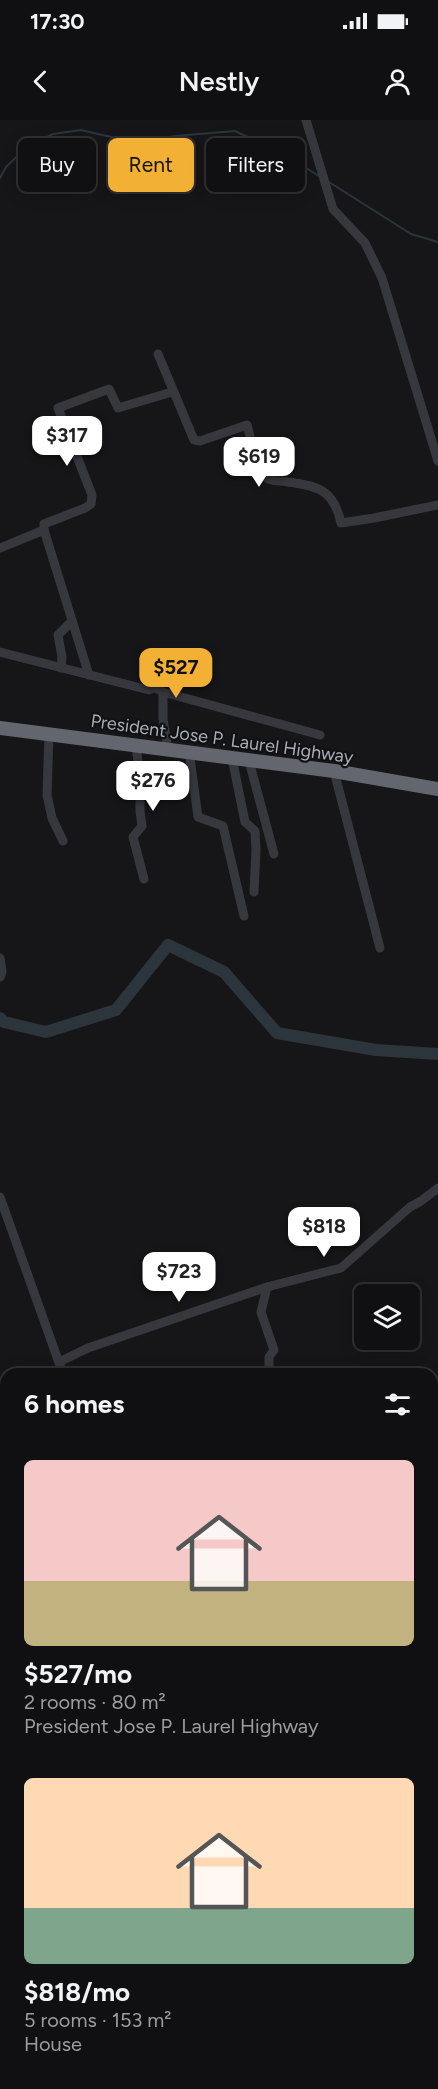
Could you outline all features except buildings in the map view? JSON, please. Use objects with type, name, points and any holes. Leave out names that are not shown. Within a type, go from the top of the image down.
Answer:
[{"type":"highway","name":"President Jose P. Laurel Highway","points":[[0,728],[334,771],[438,789]]},
{"type":"street","points":[[306,120],[330,201],[338,216],[358,235],[370,251],[382,278],[438,462]]},
{"type":"street","points":[[158,354],[194,440],[200,441],[247,425],[261,473],[273,482],[285,481],[309,486],[328,494],[337,506],[341,523],[438,505]]},
{"type":"street","points":[[89,675],[44,530],[44,524],[91,504],[92,495],[58,408],[109,389],[118,408],[172,392]]},
{"type":"street","points":[[0,548],[44,530]]},
{"type":"street","points":[[61,669],[62,657],[58,634],[72,621]]},
{"type":"street","points":[[0,652],[149,690],[154,687],[163,692],[320,735]]},
{"type":"street","points":[[163,692],[168,749]]},
{"type":"street","points":[[50,734],[47,795],[52,818],[63,841]]},
{"type":"street","points":[[136,745],[142,826],[133,837],[144,879]]},
{"type":"street","points":[[189,752],[198,817],[223,826],[244,916]]},
{"type":"street","points":[[232,758],[245,822],[255,831],[254,892]]},
{"type":"street","points":[[249,761],[274,854]]},
{"type":"street","points":[[334,771],[380,948]]},
{"type":"street","points":[[0,958],[2,972],[0,977]]},
{"type":"street","points":[[58,1362],[88,1348],[267,1287],[341,1268],[410,1207],[421,1202],[438,1188]]},
{"type":"street","points":[[0,1197],[3,1215],[60,1368]]},
{"type":"street","points":[[267,1287],[261,1312],[274,1350],[269,1357],[269,1368]]},
{"type":"waterway","points":[[0,178],[6,167],[27,147],[53,134],[81,130],[137,143],[175,136],[235,131],[284,154],[319,176]]},
{"type":"waterway","points":[[329,182],[411,234],[438,242]]},
{"type":"waterway","points":[[0,1018],[4,1022],[46,1032],[116,1010],[168,945],[224,972],[277,1033],[376,1050],[438,1054]]}]
